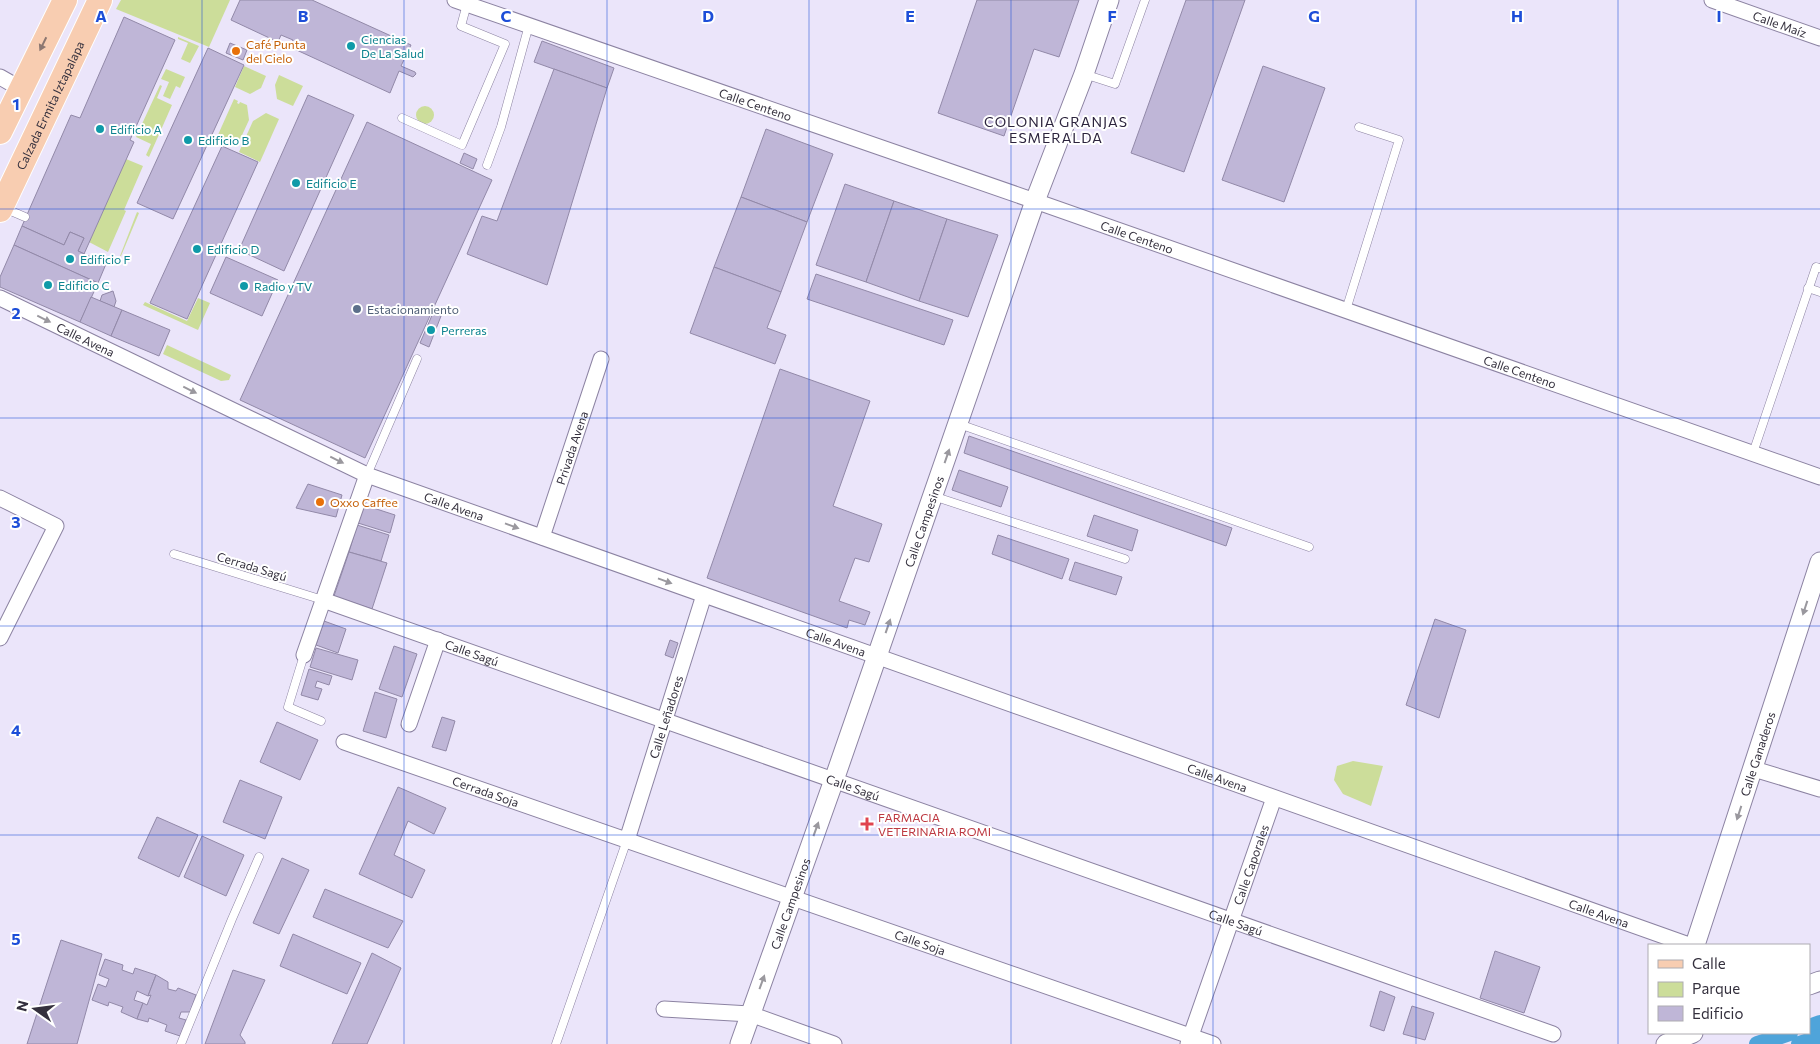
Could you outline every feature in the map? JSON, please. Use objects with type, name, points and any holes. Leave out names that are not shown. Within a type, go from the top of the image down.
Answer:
[{"type":"main road","points":[[0,132],[65,0]]},
{"type":"main road","name":"Calzada Ermita Iztapalapa","points":[[1,208],[100,0]]},
{"type":"street","name":"Calle Campesinos","points":[[740,1044],[1036,201],[1084,74],[1109,0]]},
{"type":"street","name":"Calle Maíz","points":[[1712,0],[1820,38]]},
{"type":"street","name":"Calle Centeno","points":[[461,2],[1036,201],[1820,477]]},
{"type":"street","points":[[0,77],[21,89]]},
{"type":"street","name":"Calle Avena","points":[[0,298],[367,475],[1685,944]]},
{"type":"street","name":"Privada Avena","points":[[542,537],[600,359]]},
{"type":"street","points":[[304,655],[367,475]]},
{"type":"street","points":[[0,498],[56,526],[0,638]]},
{"type":"street","name":"Calle Ganaderos","points":[[1695,944],[1820,562]]},
{"type":"street","name":"Calle Leñadores","points":[[627,840],[704,595]]},
{"type":"street","name":"Calle Sagú","points":[[323,600],[1553,1034]]},
{"type":"street","points":[[409,724],[438,640]]},
{"type":"street","name":"Cerrada Soja","points":[[344,742],[627,840]]},
{"type":"street","points":[[1754,769],[1820,789]]},
{"type":"street","name":"Calle Caporales","points":[[1190,1040],[1274,798]]},
{"type":"street","name":"Calle Soja","points":[[627,840],[792,897],[1190,1040],[1213,1044]]},
{"type":"street","points":[[664,1008],[750,1014],[834,1044]]},
{"type":"street","points":[[1666,1044],[1691,1034]]},
{"type":"lane","points":[[1084,74],[1116,84],[1145,0]]},
{"type":"lane","points":[[402,118],[462,145],[505,44],[461,26],[461,2]]},
{"type":"lane","points":[[487,165],[501,127],[529,25]]},
{"type":"lane","points":[[1346,310],[1399,140],[1359,127]]},
{"type":"lane","points":[[1,208],[25,217]]},
{"type":"lane","points":[[1753,452],[1808,288],[1816,267],[1820,268]]},
{"type":"lane","points":[[1808,288],[1820,292]]},
{"type":"lane","points":[[367,475],[417,359]]},
{"type":"lane","points":[[959,424],[1309,547]]},
{"type":"lane","points":[[933,496],[1125,559]]},
{"type":"lane","name":"Cerrada Sagú","points":[[174,554],[323,600]]},
{"type":"lane","points":[[304,655],[288,707],[321,721]]},
{"type":"lane","points":[[556,1044],[627,840]]},
{"type":"lane","points":[[180,1044],[259,857]]},
{"type":"green space","points":[[121,0],[230,0],[209,47],[116,9]]},
{"type":"green space","points":[[178,37],[199,46],[190,63],[181,59],[188,43],[178,39]]},
{"type":"green space","points":[[244,66],[266,76],[261,88],[250,94],[235,87]]},
{"type":"green space","points":[[166,69],[185,77],[180,88],[176,86],[170,99],[163,96],[169,82],[161,79]]},
{"type":"green space","points":[[279,75],[303,86],[293,106],[277,99],[275,85]]},
{"type":"green space","points":[[160,85],[162,86],[157,98],[172,105],[149,157],[146,155],[151,144],[136,137]]},
{"type":"green space","points":[[234,99],[239,104],[240,102],[247,105],[249,120],[237,146],[225,140],[222,146],[215,143],[213,146]]},
{"type":"green space","points":[[425,106],[431,109],[434,115],[431,121],[425,124],[419,121],[416,115],[419,109]]},
{"type":"green space","points":[[266,113],[279,119],[260,162],[239,152],[253,121]]},
{"type":"green space","points":[[126,159],[143,166],[108,252],[89,242]]},
{"type":"green space","points":[[137,212],[139,213],[120,256]]},
{"type":"green space","points":[[198,298],[210,303],[198,330],[143,305],[145,302],[187,321]]},
{"type":"green space","points":[[167,345],[231,375],[229,380],[221,381],[163,354]]},
{"type":"green space","points":[[1353,761],[1383,766],[1371,806],[1343,794],[1334,780],[1337,766]]},
{"type":"building","name":"Ciencias De La Salud","points":[[240,0],[312,0],[411,45],[401,66],[416,74],[413,77],[399,71],[390,93],[290,47],[293,40],[281,35],[278,42],[231,20]]},
{"type":"building","points":[[977,0],[1079,0],[1059,57],[1034,49],[1004,136],[938,113]]},
{"type":"building","points":[[1186,0],[1245,0],[1184,172],[1131,153]]},
{"type":"building","name":"Edificio A","points":[[124,17],[175,40],[130,140],[134,142],[84,254],[78,251],[84,238],[70,232],[64,245],[22,226],[71,115],[80,118]]},
{"type":"building","points":[[542,41],[614,68],[607,88],[534,62]]},
{"type":"building","name":"Café Punta del Cielo","points":[[230,43],[247,50],[243,60],[226,53]]},
{"type":"building","name":"Edificio B","points":[[208,48],[244,65],[173,219],[137,203]]},
{"type":"building","points":[[1263,66],[1325,88],[1284,202],[1222,180]]},
{"type":"building","points":[[554,69],[607,88],[547,285],[467,254],[482,216],[497,221]]},
{"type":"building","name":"Edificio E","points":[[308,95],[354,115],[284,271],[239,250]]},
{"type":"building","name":"Estacionamiento","points":[[367,122],[492,180],[365,458],[240,400]]},
{"type":"building","points":[[766,129],[833,154],[807,222],[741,197]]},
{"type":"building","name":"Edificio D","points":[[222,146],[258,162],[187,319],[150,303]]},
{"type":"building","points":[[464,153],[477,159],[473,169],[460,163]]},
{"type":"building","points":[[845,184],[894,201],[866,282],[816,265]]},
{"type":"building","points":[[741,197],[807,222],[781,292],[714,267]]},
{"type":"building","points":[[894,201],[947,219],[919,301],[866,282]]},
{"type":"building","points":[[947,219],[998,235],[968,317],[919,301]]},
{"type":"building","name":"Edificio F","points":[[22,226],[64,245],[70,232],[84,238],[78,251],[106,264],[98,283],[14,245]]},
{"type":"building","name":"Edificio C","points":[[14,245],[98,283],[80,322],[0,287],[0,277]]},
{"type":"building","name":"Radio y TV","points":[[226,257],[278,280],[262,316],[210,293]]},
{"type":"building","points":[[714,267],[781,292],[767,328],[786,335],[775,364],[690,333]]},
{"type":"building","points":[[816,274],[953,320],[944,345],[807,299]]},
{"type":"building","points":[[113,291],[116,301],[114,307],[100,301],[102,295]]},
{"type":"building","points":[[91,297],[122,310],[111,336],[80,322]]},
{"type":"building","points":[[122,310],[170,330],[159,356],[111,336]]},
{"type":"building","name":"Perreras","points":[[433,313],[441,316],[429,347],[420,343]]},
{"type":"building","points":[[780,369],[870,401],[833,506],[882,524],[869,562],[855,558],[839,601],[870,612],[865,625],[849,620],[847,628],[707,578]]},
{"type":"building","points":[[969,436],[1232,528],[1226,546],[964,453]]},
{"type":"building","points":[[959,470],[1008,487],[1001,507],[952,490]]},
{"type":"building","name":"Oxxo Caffee","points":[[308,484],[342,495],[336,517],[296,508]]},
{"type":"building","points":[[364,505],[395,515],[390,533],[358,523]]},
{"type":"building","points":[[1094,515],[1138,530],[1132,551],[1087,536]]},
{"type":"building","points":[[357,525],[389,535],[381,561],[349,552]]},
{"type":"building","points":[[998,535],[1069,559],[1062,579],[992,554]]},
{"type":"building","points":[[349,552],[387,563],[372,609],[334,596]]},
{"type":"building","points":[[1075,562],[1122,577],[1116,595],[1069,580]]},
{"type":"building","points":[[1435,619],[1466,630],[1439,718],[1406,705]]},
{"type":"building","points":[[324,621],[346,629],[338,653],[316,645]]},
{"type":"building","points":[[670,640],[678,643],[673,658],[665,655]]},
{"type":"building","points":[[394,646],[417,654],[402,697],[379,689]]},
{"type":"building","points":[[316,648],[358,660],[352,680],[310,667]]},
{"type":"building","points":[[309,669],[332,676],[329,685],[317,681],[315,687],[322,689],[318,700],[301,695]]},
{"type":"building","points":[[375,692],[397,699],[386,738],[363,731]]},
{"type":"building","points":[[442,717],[455,721],[446,751],[432,747]]},
{"type":"building","points":[[277,722],[318,740],[300,780],[260,762]]},
{"type":"building","points":[[240,780],[282,797],[265,839],[223,822]]},
{"type":"building","points":[[398,787],[446,808],[434,834],[408,821],[394,855],[425,870],[412,898],[359,874]]},
{"type":"building","points":[[157,817],[198,835],[179,877],[138,858]]},
{"type":"building","points":[[202,836],[244,855],[226,896],[184,877]]},
{"type":"building","points":[[282,858],[309,870],[279,934],[253,923]]},
{"type":"building","points":[[325,889],[403,921],[388,948],[313,917]]},
{"type":"building","points":[[293,934],[361,963],[347,994],[280,966]]},
{"type":"building","points":[[61,940],[102,954],[77,1044],[27,1044]]},
{"type":"building","points":[[1495,951],[1540,967],[1524,1013],[1480,998]]},
{"type":"building","points":[[372,953],[401,968],[367,1044],[332,1044]]},
{"type":"building","points":[[105,959],[123,965],[122,970],[133,974],[135,968],[156,975],[148,996],[137,991],[134,1000],[143,1003],[137,1019],[121,1012],[123,1007],[109,1002],[108,1006],[92,1000],[98,984],[106,987],[109,979],[99,975]]},
{"type":"building","points":[[233,970],[265,980],[240,1035],[245,1044],[205,1044]]},
{"type":"building","points":[[156,975],[168,982],[168,989],[176,991],[178,988],[196,995],[190,1012],[181,1012],[179,1018],[186,1020],[180,1036],[165,1031],[167,1025],[149,1018],[148,1022],[137,1019],[143,1003],[147,1005],[151,995],[148,996]]},
{"type":"building","points":[[1380,991],[1395,997],[1384,1031],[1370,1026]]},
{"type":"building","points":[[1412,1006],[1434,1013],[1425,1040],[1403,1034]]},
{"type":"waterway","points":[[1810,1027],[1820,1023]]},
{"type":"waterway","points":[[1757,1044],[1787,1034]]},
{"type":"waterway","points":[[1799,1044],[1820,1037]]},
{"type":"place","name":"Ciencias De La Salud","points":[[351,46]]},
{"type":"place","name":"Café Punta del Cielo","points":[[236,51]]},
{"type":"place","name":"Edificio A","points":[[100,129]]},
{"type":"place","name":"Edificio B","points":[[188,140]]},
{"type":"place","name":"Edificio E","points":[[296,183]]},
{"type":"place","name":"Edificio D","points":[[197,249]]},
{"type":"place","name":"Edificio F","points":[[70,259]]},
{"type":"place","name":"Edificio C","points":[[48,285]]},
{"type":"place","name":"Radio y TV","points":[[244,286]]},
{"type":"place","name":"Estacionamiento","points":[[357,309]]},
{"type":"place","name":"Perreras","points":[[431,330]]},
{"type":"place","name":"Oxxo Caffee","points":[[320,502]]},
{"type":"place","name":"FARMACIA VETERINARIA ROMI","points":[[867,824]]},
{"type":"district","name":"COLONIA GRANJAS ESMERALDA","points":[[1056,130]]}]
